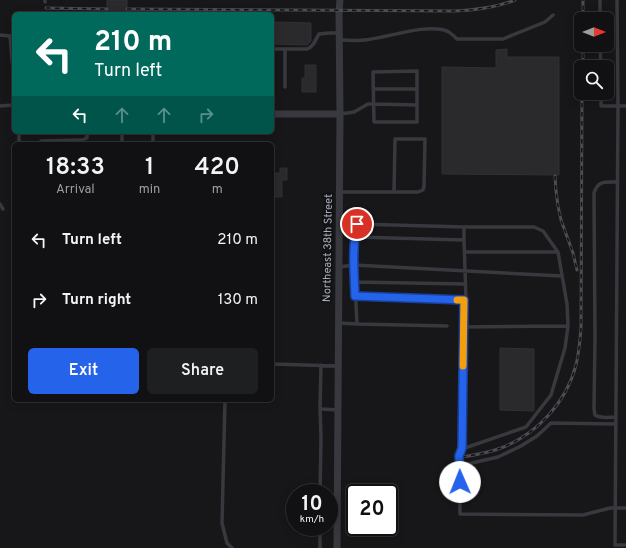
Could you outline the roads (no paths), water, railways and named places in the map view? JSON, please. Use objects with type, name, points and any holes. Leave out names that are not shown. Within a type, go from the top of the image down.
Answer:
[{"type":"street","name":"Northeast 38th Street","points":[[337,548],[340,0]]},
{"type":"street","points":[[274,114],[340,114]]},
{"type":"lane","points":[[600,0],[600,12]]},
{"type":"lane","points":[[617,0],[618,106],[615,545],[626,545]]},
{"type":"lane","points":[[274,49],[311,48],[319,34],[329,33],[340,37],[363,41],[407,31],[433,28],[446,31],[457,39],[503,39],[544,22],[553,15]]},
{"type":"lane","points":[[0,36],[12,36]]},
{"type":"lane","points":[[285,49],[285,87]]},
{"type":"lane","points":[[417,71],[418,88],[418,122],[374,122],[373,72],[417,71]]},
{"type":"lane","points":[[373,89],[418,88]]},
{"type":"lane","points":[[601,100],[601,106],[626,106]]},
{"type":"lane","points":[[340,114],[354,112],[368,104],[418,105]]},
{"type":"lane","points":[[0,106],[12,106]]},
{"type":"lane","points":[[41,141],[82,140],[87,138],[87,134]]},
{"type":"lane","points":[[340,192],[394,192],[418,192],[423,190],[425,138],[395,139],[394,192]]},
{"type":"lane","points":[[616,417],[598,416],[595,414],[594,409],[594,193],[596,187],[602,182],[617,182]]},
{"type":"lane","points":[[0,204],[3,209]]},
{"type":"lane","points":[[357,324],[354,282],[354,236],[357,224],[534,227],[542,231],[558,252],[567,304],[568,326],[565,348],[551,395],[526,427],[462,448]]},
{"type":"lane","points":[[464,227],[466,300],[464,300],[463,327],[462,448],[459,456],[460,514],[583,515],[610,508],[626,508]]},
{"type":"lane","points":[[354,236],[464,240]]},
{"type":"lane","points":[[465,252],[558,252]]},
{"type":"lane","points":[[339,267],[354,266],[562,276]]},
{"type":"lane","points":[[354,282],[465,284]]},
{"type":"lane","points":[[355,296],[464,300]]},
{"type":"lane","points":[[338,324],[447,326]]},
{"type":"lane","points":[[463,327],[568,326]]},
{"type":"lane","points":[[274,364],[338,366]]},
{"type":"lane","points":[[320,365],[320,484]]},
{"type":"lane","points":[[225,402],[222,523],[227,543],[232,548]]},
{"type":"lane","points":[[320,407],[322,409],[338,410]]},
{"type":"lane","points":[[459,466],[498,457],[521,446],[537,436],[551,422],[616,424]]},
{"type":"lane","points":[[320,536],[320,548]]},
{"type":"railway","points":[[127,9],[455,11],[485,8],[515,0]]},
{"type":"railway","points":[[583,0],[583,12]]},
{"type":"railway","points":[[46,8],[107,9]]},
{"type":"railway","points":[[583,52],[583,60]]},
{"type":"railway","points":[[462,457],[486,453],[501,448],[514,442],[538,426],[548,416],[565,392],[576,365],[581,328],[582,100]]},
{"type":"railway","points":[[555,176],[561,220],[573,253],[577,270]]}]
